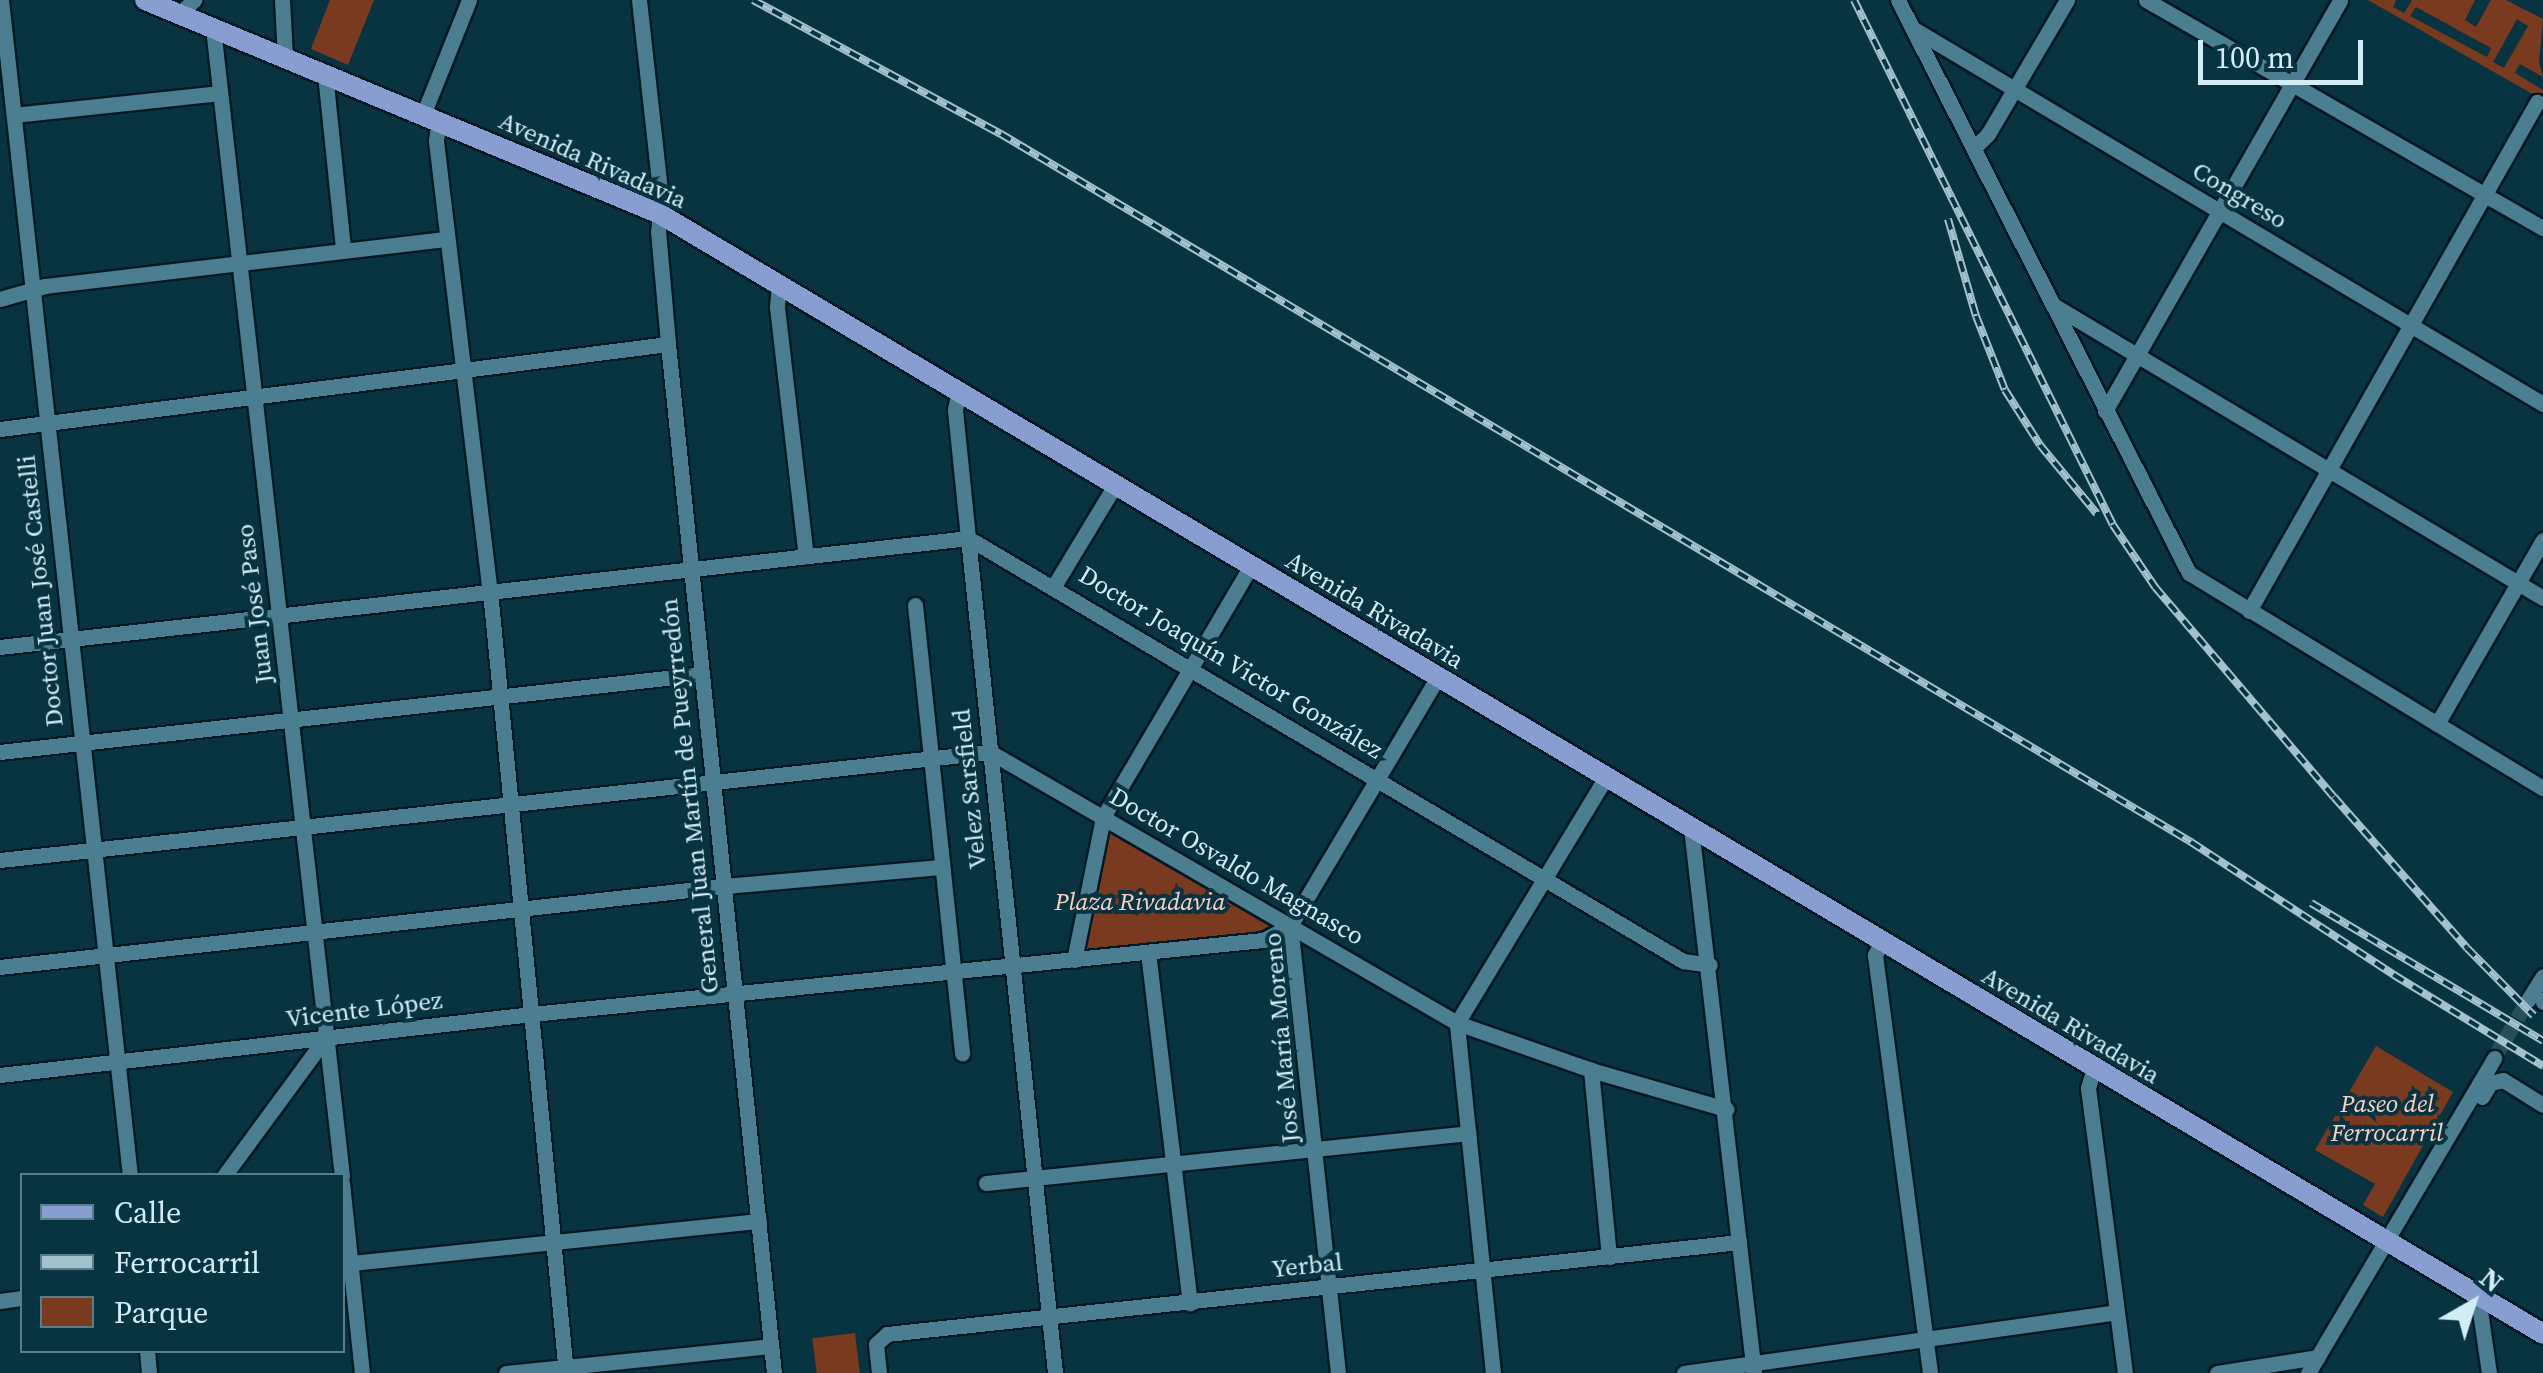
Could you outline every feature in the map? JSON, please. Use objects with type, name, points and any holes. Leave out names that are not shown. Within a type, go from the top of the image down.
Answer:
[{"type":"main road","name":"Avenida Rivadavia","points":[[146,0],[186,7],[213,28],[660,214],[2543,1334]]},
{"type":"street","name":"Doctor Juan José Castelli","points":[[1,0],[5,82],[14,115],[130,1173]]},
{"type":"street","points":[[282,0],[286,58]]},
{"type":"street","points":[[469,0],[431,118],[490,591],[556,1243],[565,1370]]},
{"type":"street","name":"General Juan Martín de Pueyrredón","points":[[638,0],[660,214],[668,344],[774,1373]]},
{"type":"street","points":[[1898,0],[2189,574],[2543,788]]},
{"type":"street","points":[[1975,146],[1988,134],[2066,0]]},
{"type":"street","points":[[2146,0],[2543,228]]},
{"type":"street","points":[[2105,411],[2340,0]]},
{"type":"street","name":"Juan José Paso","points":[[213,28],[341,1173]]},
{"type":"street","name":"Congreso","points":[[1912,28],[2543,404]]},
{"type":"street","points":[[326,74],[343,249]]},
{"type":"street","points":[[14,115],[220,94]]},
{"type":"street","points":[[2249,611],[2537,102]]},
{"type":"street","points":[[0,170],[18,168]]},
{"type":"street","points":[[0,299],[240,261],[446,239]]},
{"type":"street","points":[[779,284],[776,307],[806,556]]},
{"type":"street","points":[[2053,305],[2543,598]]},
{"type":"street","points":[[0,429],[460,367],[668,344]]},
{"type":"street","name":"Velez Sarsfield","points":[[959,392],[956,410],[968,538],[1055,1373]]},
{"type":"street","points":[[1054,586],[1114,486]]},
{"type":"street","points":[[0,647],[968,538]]},
{"type":"street","name":"Doctor Joaquín Victor González","points":[[968,538],[1683,961],[1710,966]]},
{"type":"street","points":[[2436,724],[2543,540]]},
{"type":"street","points":[[1074,960],[1103,818],[1251,566]]},
{"type":"street","points":[[915,605],[962,1054]]},
{"type":"street","points":[[0,752],[702,674]]},
{"type":"street","name":"José María Moreno","points":[[1338,1373],[1290,926],[1438,678]]},
{"type":"street","points":[[0,860],[990,752]]},
{"type":"street","name":"Doctor Osvaldo Magnasco","points":[[990,752],[1458,1023],[1591,1070],[1726,1108]]},
{"type":"street","points":[[1493,1373],[1458,1023],[1606,777]]},
{"type":"street","points":[[1691,828],[1754,1369]]},
{"type":"street","points":[[0,967],[724,886],[940,867]]},
{"type":"street","name":"Vicente López","points":[[0,1075],[532,1014],[1264,940],[1290,926]]},
{"type":"street","points":[[1882,941],[1875,955],[1930,1373]]},
{"type":"street","points":[[1148,952],[1190,1303]]},
{"type":"street","points":[[2539,1000],[2543,976]]},
{"type":"street","points":[[226,1173],[324,1040]]},
{"type":"street","points":[[2308,1373],[2494,1058]]},
{"type":"street","points":[[2094,1068],[2088,1088],[2125,1373]]},
{"type":"street","points":[[1591,1070],[1609,1257]]},
{"type":"street","points":[[2411,1197],[2433,1177],[2497,1080],[2510,1082],[2543,1105]]},
{"type":"street","points":[[986,1183],[1468,1133]]},
{"type":"street","points":[[348,1264],[759,1220]]},
{"type":"street","name":"Juan José Paso","points":[[345,1222],[362,1373]]},
{"type":"street","name":"Yerbal","points":[[879,1373],[876,1344],[880,1338],[1739,1242]]},
{"type":"street","points":[[2478,1296],[2489,1373]]},
{"type":"street","points":[[1684,1373],[1754,1369],[2116,1312]]},
{"type":"street","points":[[506,1373],[771,1346]]},
{"type":"street","points":[[2217,1373],[2318,1357]]},
{"type":"green space","points":[[330,0],[374,0],[348,65],[311,49]]},
{"type":"green space","points":[[2368,0],[2396,0],[2393,7],[2404,13],[2412,0],[2475,0],[2465,20],[2476,27],[2491,0],[2506,0],[2543,19],[2539,62],[2543,77],[2520,64],[2515,73],[2543,90],[2543,100]],"holes":[[[2416,7],[2491,48],[2487,57],[2410,16]],[[2517,19],[2528,26],[2504,68],[2493,62]]]},
{"type":"green space","name":"Plaza Rivadavia","points":[[1103,817],[1290,926],[1074,960]]},
{"type":"green space","name":"Paseo del Ferrocarril","points":[[2376,1046],[2453,1092],[2383,1217],[2363,1205],[2375,1184],[2315,1150]]},
{"type":"green space","points":[[855,1333],[860,1373],[817,1373],[812,1338]]},
{"type":"tunnel","points":[[2494,1058],[2528,1000]]},
{"type":"railway","points":[[753,0],[1001,134],[2191,842],[2394,975],[2543,1066]]},
{"type":"railway","points":[[1854,0],[2113,525],[2155,587],[2334,797],[2467,948],[2534,1016]]},
{"type":"railway","points":[[1948,219],[1976,316],[2005,390],[2040,445],[2097,514]]},
{"type":"railway","points":[[2311,903],[2543,1041]]}]
